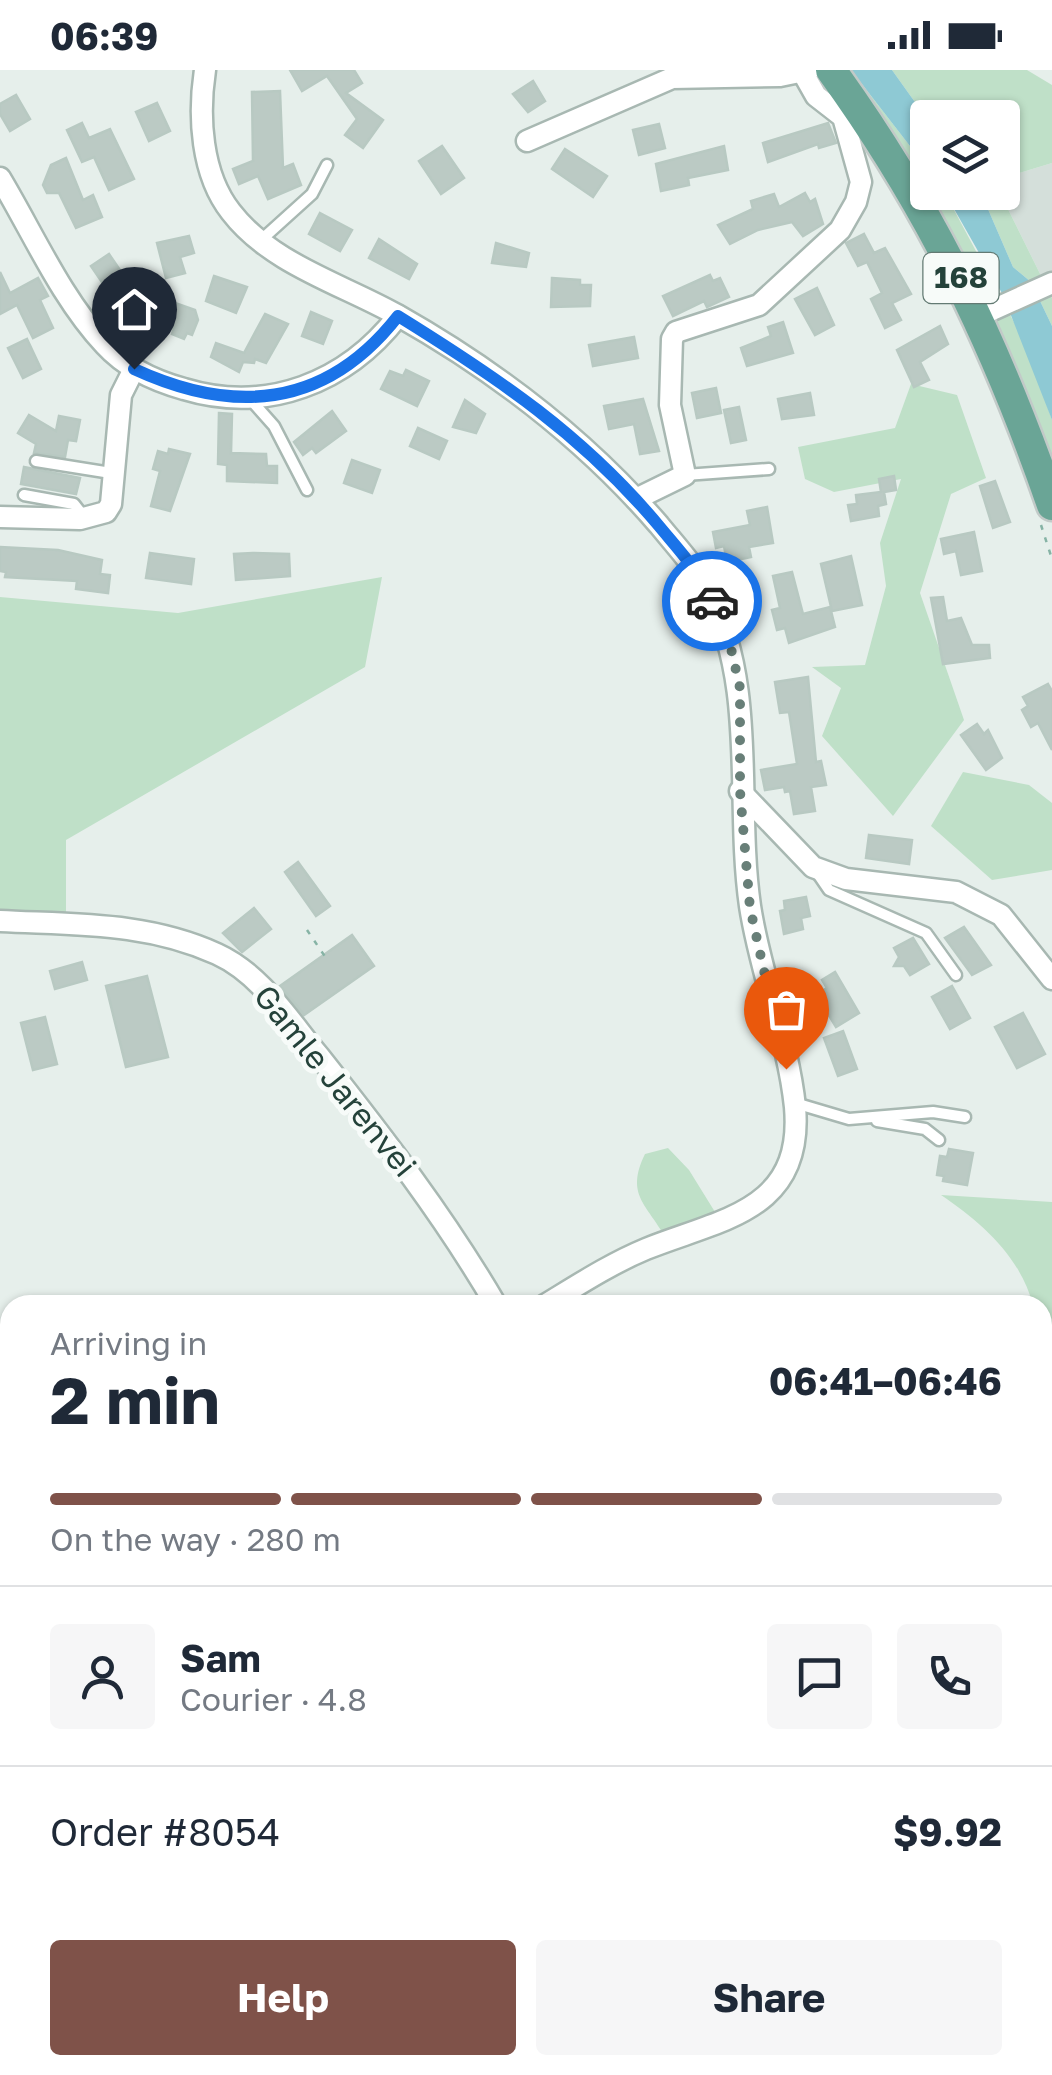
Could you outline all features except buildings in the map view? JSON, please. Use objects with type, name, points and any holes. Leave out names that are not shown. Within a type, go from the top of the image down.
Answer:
[{"type":"main road","name":"168","points":[[814,71],[910,184],[992,310],[1052,505]]},
{"type":"street","points":[[205,70],[203,122],[211,172],[229,210],[259,242],[398,316],[492,374],[562,426],[636,499],[708,589],[730,644],[740,688],[740,791],[750,908],[794,1103],[790,1156],[766,1200],[737,1217],[604,1268],[561,1295]]},
{"type":"street","points":[[527,141],[651,76],[814,71],[816,96],[842,117],[861,182],[840,230],[759,305],[734,316],[695,325],[672,339],[670,405],[685,475],[636,499]]},
{"type":"street","points":[[0,178],[73,304],[106,346],[134,369],[200,394],[250,400],[300,390],[345,368],[374,346],[398,316]]},
{"type":"street","points":[[992,310],[1046,286]]},
{"type":"street","points":[[0,517],[85,518],[106,512],[110,504],[120,395],[134,369]]},
{"type":"street","points":[[740,791],[814,867],[846,878],[956,892],[1001,915],[1052,979]]},
{"type":"street","name":"Gamle Jarenvei","points":[[0,921],[118,926],[170,935],[222,956],[261,986],[418,1180],[490,1295]]},
{"type":"lane","points":[[259,242],[312,194],[327,166]]},
{"type":"lane","points":[[250,400],[274,426],[307,490]]},
{"type":"lane","points":[[36,461],[111,473]]},
{"type":"lane","points":[[685,475],[769,469]]},
{"type":"lane","points":[[24,494],[74,504],[85,518]]},
{"type":"lane","points":[[814,867],[829,890],[864,908],[894,915],[926,933],[956,975]]},
{"type":"lane","points":[[794,1103],[848,1119],[933,1112],[965,1117]]},
{"type":"lane","points":[[866,1117],[926,1130],[939,1140]]},
{"type":"path","points":[[307,930],[328,961]]},
{"type":"shaded area","points":[[1052,163],[1052,298],[1008,210],[1020,210],[1020,173]]},
{"type":"green space","points":[[843,70],[851,70],[910,146],[910,177]]},
{"type":"green space","points":[[892,70],[1027,70],[1052,85],[1052,163],[1020,173],[1020,100],[913,100]]},
{"type":"green space","points":[[930,210],[954,210],[1024,341],[1052,420],[1052,477],[982,293]]},
{"type":"green space","points":[[988,210],[1008,210],[1052,298],[1052,326],[1031,282],[1013,267]]},
{"type":"green space","points":[[911,384],[957,395],[986,478],[951,494],[920,593],[964,720],[893,816],[822,736],[841,688],[812,667],[865,665],[886,586],[880,543],[901,479],[834,492],[805,479],[798,447],[895,428]]},
{"type":"green space","points":[[382,577],[365,667],[66,840],[66,912],[138,941],[0,931],[0,597],[178,613]]},
{"type":"green space","points":[[963,772],[1029,785],[1052,803],[1052,870],[992,880],[931,826]]},
{"type":"green space","points":[[668,1148],[689,1170],[715,1212],[665,1237],[641,1198],[637,1180],[645,1154]]},
{"type":"green space","points":[[941,1195],[1052,1202],[1052,1295],[1030,1295],[1009,1256]]},
{"type":"water","points":[[851,70],[892,70],[913,100],[910,100],[910,146]]},
{"type":"water","points":[[955,210],[988,210],[1013,267],[1031,282],[1052,326],[1052,420],[1003,295]]},
{"type":"way so far","points":[[712,601],[730,644],[740,688],[740,791],[750,908],[786,1069]]},
{"type":"route","points":[[134,369],[200,394],[250,400],[300,390],[345,368],[374,346],[398,316],[492,374],[562,426],[636,499],[680,551],[708,589],[712,601]]}]
